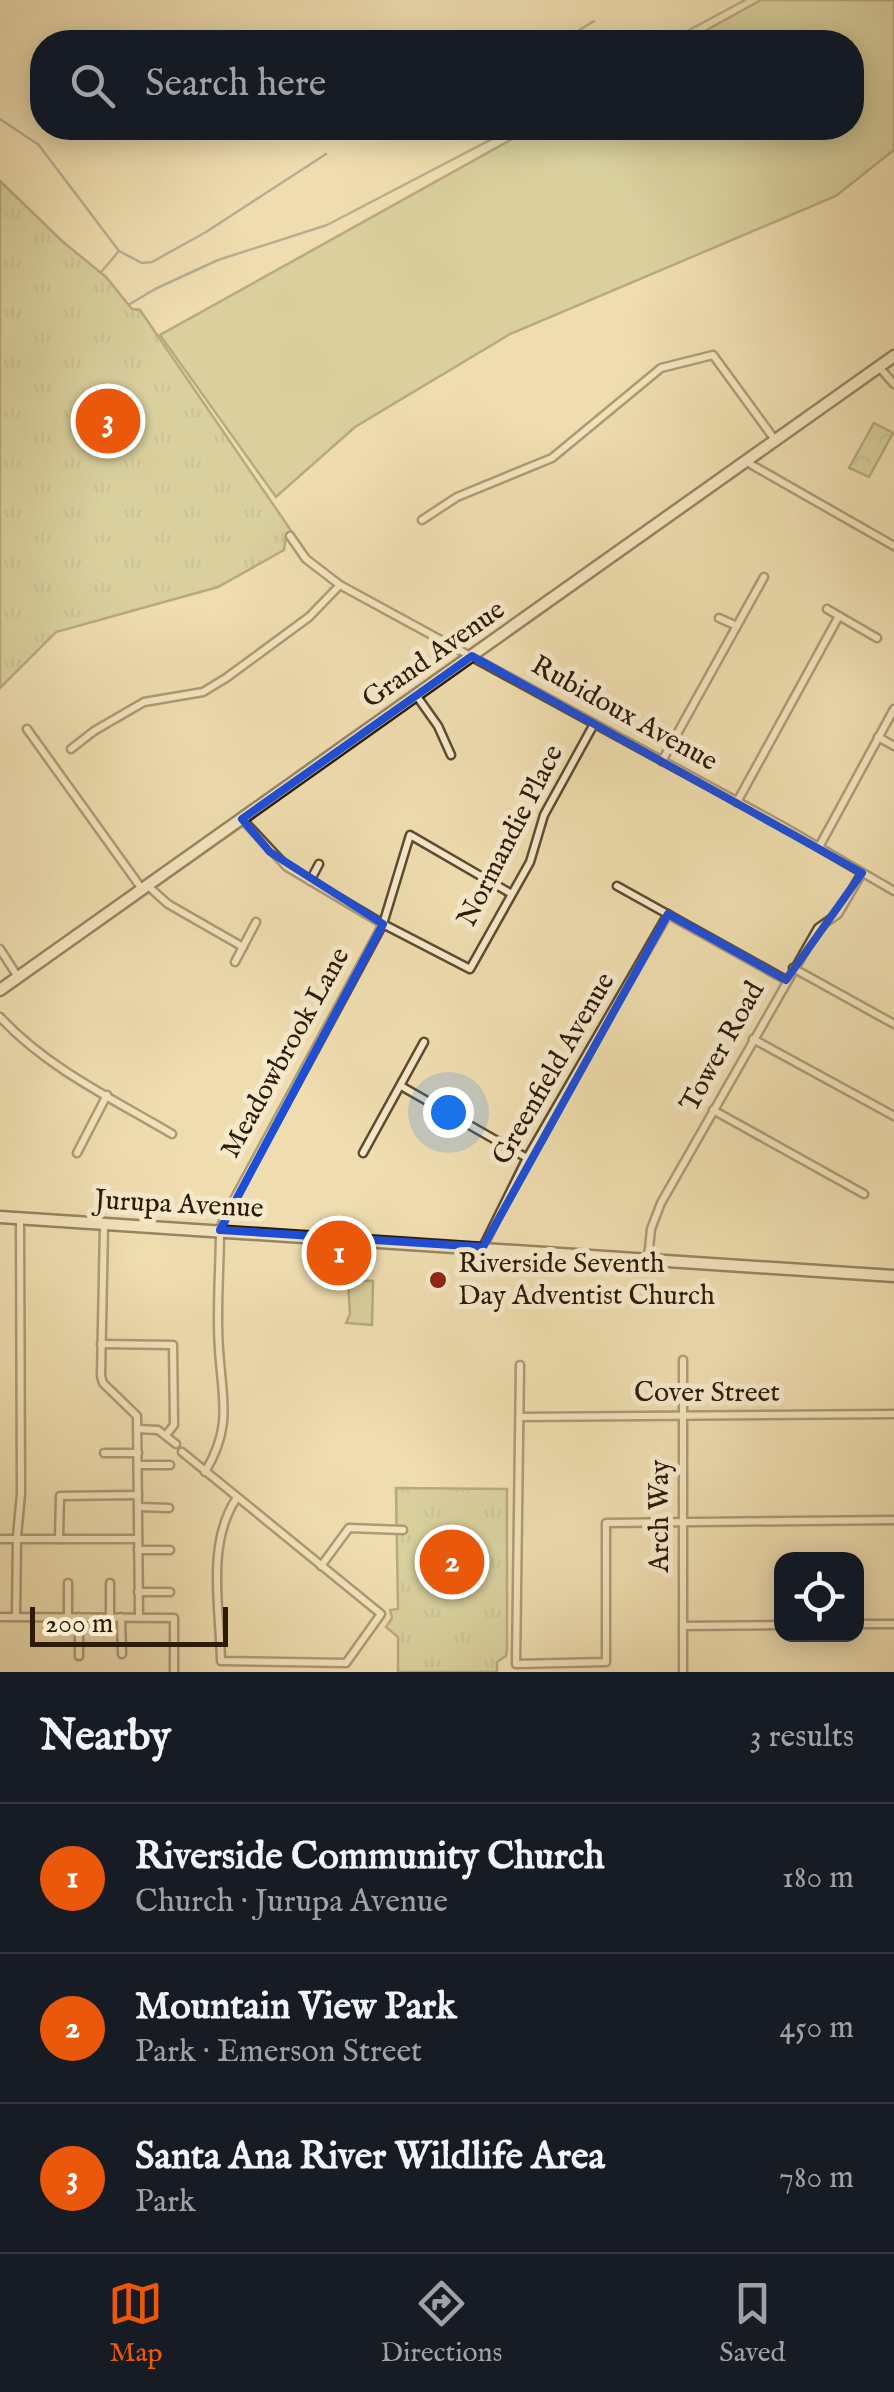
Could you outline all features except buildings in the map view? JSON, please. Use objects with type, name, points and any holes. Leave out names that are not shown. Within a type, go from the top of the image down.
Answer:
[{"type":"street","points":[[422,520],[457,497],[552,458],[661,368],[713,355],[774,440]]},
{"type":"street","name":"Grand Avenue","points":[[0,990],[894,356]]},
{"type":"street","points":[[879,367],[894,384]]},
{"type":"street","points":[[746,461],[894,546]]},
{"type":"street","name":"Rubidoux Avenue","points":[[290,536],[306,559],[340,586],[894,890]]},
{"type":"street","points":[[662,761],[764,577]]},
{"type":"street","points":[[71,749],[144,702],[203,692],[309,618],[340,586]]},
{"type":"street","points":[[827,609],[877,638]]},
{"type":"street","points":[[737,802],[839,616]]},
{"type":"street","points":[[719,618],[737,626]]},
{"type":"street","points":[[416,695],[438,726],[451,756]]},
{"type":"street","points":[[819,847],[894,710]]},
{"type":"street","name":"Normandie Place","points":[[382,924],[470,969],[530,862],[544,815],[594,724]]},
{"type":"street","points":[[27,729],[145,888],[242,948]]},
{"type":"street","points":[[878,736],[894,746]]},
{"type":"street","points":[[242,819],[270,852],[382,924]]},
{"type":"street","name":"Meadowbrook Lane","points":[[205,1472],[224,1430],[226,1402],[218,1349],[220,1230],[228,1206],[382,924],[410,835],[510,893]]},
{"type":"street","points":[[310,881],[319,864]]},
{"type":"street","name":"Tower Road","points":[[648,1258],[655,1216],[713,1110],[818,928],[838,914],[862,873]]},
{"type":"street","points":[[616,886],[786,980]]},
{"type":"street","name":"Greenfield Avenue","points":[[482,1247],[527,1158],[668,914]]},
{"type":"street","points":[[235,962],[256,922]]},
{"type":"street","points":[[0,949],[18,976]]},
{"type":"street","points":[[794,968],[894,1024]]},
{"type":"street","points":[[0,1017],[24,1044],[172,1134]]},
{"type":"street","points":[[753,1039],[894,1116]]},
{"type":"street","points":[[363,1153],[424,1042]]},
{"type":"street","points":[[401,1086],[527,1158]]},
{"type":"street","points":[[76,1154],[107,1095]]},
{"type":"street","points":[[713,1110],[864,1194]]},
{"type":"street","name":"Jurupa Avenue","points":[[0,1216],[894,1276]]},
{"type":"street","points":[[16,1617],[16,1539],[21,1494],[20,1218]]},
{"type":"street","points":[[104,1224],[102,1383],[138,1416],[139,1618]]},
{"type":"street","points":[[100,1344],[173,1345],[174,1424],[166,1435]]},
{"type":"street","name":"Arch Way","points":[[683,1360],[683,1672]]},
{"type":"street","points":[[520,1364],[516,1664],[606,1662],[606,1524],[894,1520]]},
{"type":"street","name":"Cover Street","points":[[520,1417],[894,1414]]},
{"type":"street","points":[[138,1429],[158,1430],[176,1444]]},
{"type":"street","points":[[182,1452],[381,1614],[346,1662],[221,1662],[218,1540],[224,1518],[236,1499]]},
{"type":"street","points":[[104,1453],[138,1453]]},
{"type":"street","points":[[138,1465],[170,1465]]},
{"type":"street","points":[[59,1540],[60,1496],[138,1495]]},
{"type":"street","points":[[138,1508],[169,1508]]},
{"type":"street","points":[[322,1566],[349,1528],[404,1530]]},
{"type":"street","points":[[0,1539],[138,1539]]},
{"type":"street","points":[[138,1550],[170,1550]]},
{"type":"street","points":[[68,1583],[68,1617]]},
{"type":"street","points":[[110,1583],[110,1618]]},
{"type":"street","points":[[138,1592],[170,1592]]},
{"type":"street","points":[[0,1617],[174,1618],[174,1672]]},
{"type":"street","points":[[79,1617],[79,1656]]},
{"type":"street","points":[[122,1618],[122,1654]]},
{"type":"street","points":[[864,1624],[894,1624]]},
{"type":"street","points":[[683,1626],[774,1625]]},
{"type":"highlighted area","points":[[472,656],[862,873],[786,980],[668,914],[483,1247],[220,1230],[383,924],[270,852],[242,819]]},
{"type":"green space","points":[[761,0],[894,0],[894,150],[836,196],[510,334],[355,427],[276,497],[160,335],[510,140],[864,140],[864,30],[707,30]]},
{"type":"green space","points":[[0,181],[106,277],[132,309],[140,310],[292,532],[286,536],[284,550],[218,587],[56,632],[0,688]]},
{"type":"green space","points":[[874,423],[893,433],[869,477],[849,468]]},
{"type":"green space","points":[[348,1280],[373,1281],[372,1325],[346,1323],[350,1314]]},
{"type":"green space","points":[[396,1488],[507,1489],[507,1649],[506,1656],[497,1662],[497,1672],[398,1672],[398,1637],[386,1627],[392,1618],[390,1610],[398,1609]]},
{"type":"waterway","points":[[689,30],[745,0]]},
{"type":"waterway","points":[[579,30],[594,21]]},
{"type":"waterway","points":[[0,119],[30,139]]},
{"type":"waterway","points":[[32,140],[36,143]]},
{"type":"waterway","points":[[130,304],[218,260],[327,225],[490,140]]},
{"type":"waterway","points":[[38,144],[119,251]]},
{"type":"waterway","points":[[102,271],[119,251],[142,263],[152,262],[326,154]]},
{"type":"place","name":"Santa Ana River Wildlife Area","points":[[108,421]]},
{"type":"place","name":"Riverside Community Church","points":[[339,1253]]},
{"type":"place","name":"Riverside Seventh Day Adventist Church","points":[[438,1280]]},
{"type":"place","name":"Mountain View Park","points":[[452,1562]]}]
